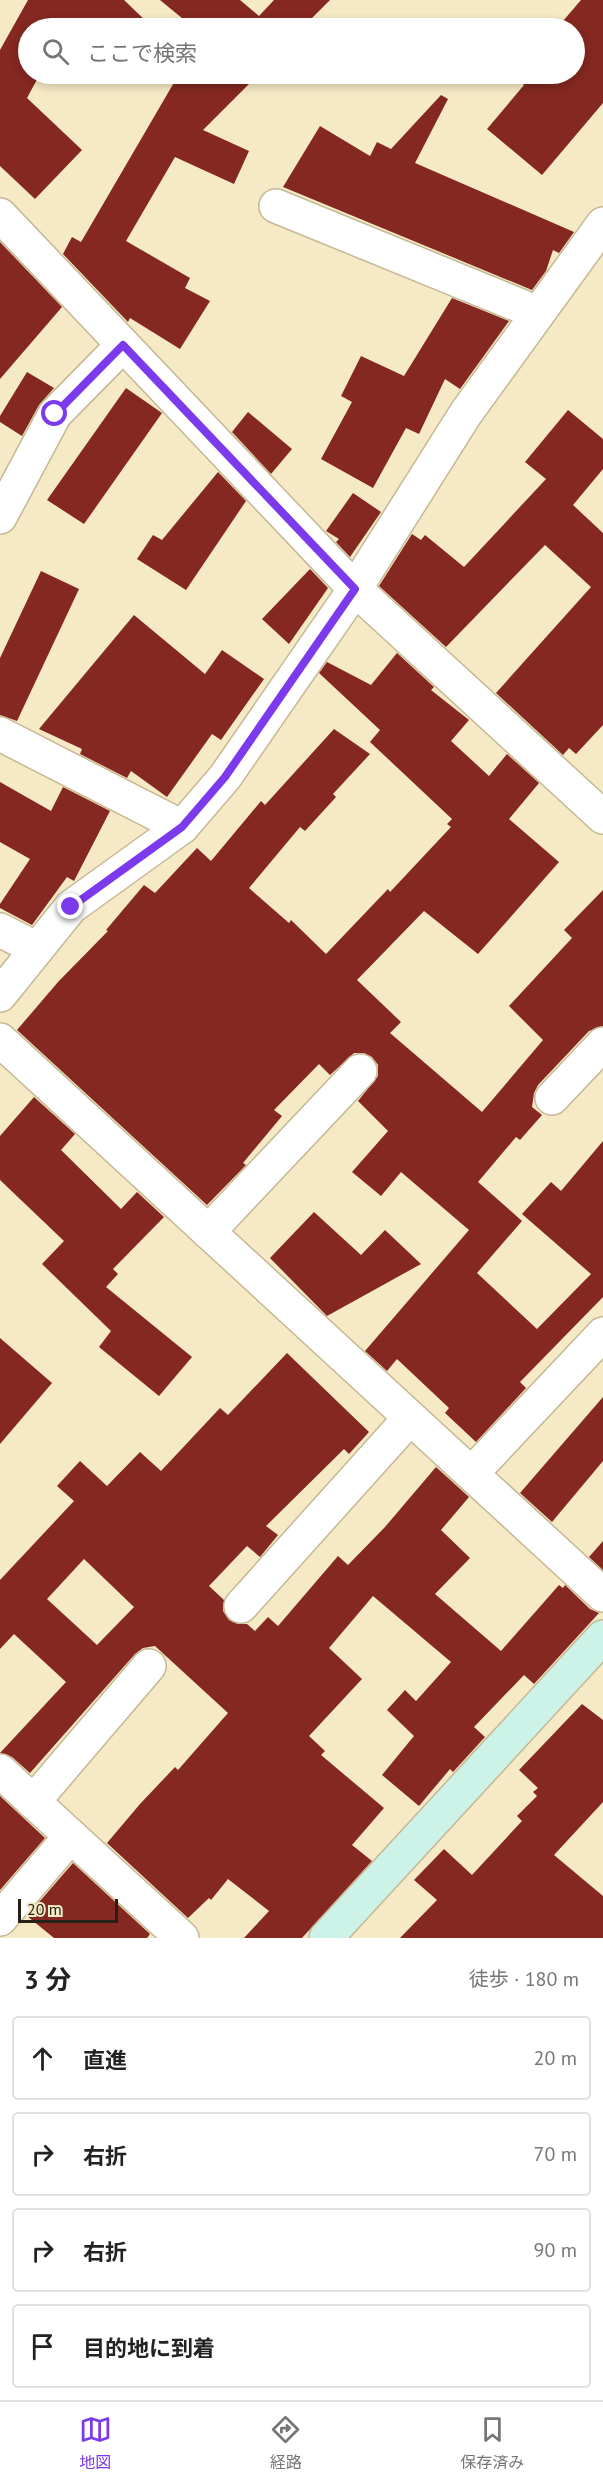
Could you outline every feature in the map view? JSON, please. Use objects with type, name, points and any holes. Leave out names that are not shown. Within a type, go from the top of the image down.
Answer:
[{"type":"street","points":[[276,206],[538,313]]},
{"type":"street","points":[[0,215],[355,589],[603,817]]},
{"type":"street","points":[[0,996],[71,907],[182,827],[225,777],[355,589],[466,413],[603,224]]},
{"type":"street","points":[[0,517],[55,414],[123,345]]},
{"type":"street","points":[[0,734],[182,827]]},
{"type":"street","points":[[0,930],[37,949]]},
{"type":"street","points":[[0,1040],[603,1595]]},
{"type":"street","points":[[552,1098],[603,1044]]},
{"type":"street","points":[[208,1232],[360,1071]]},
{"type":"street","points":[[472,1473],[603,1334]]},
{"type":"street","points":[[241,1606],[410,1418]]},
{"type":"street","points":[[326,1938],[603,1637]]},
{"type":"street","points":[[33,1802],[149,1666]]},
{"type":"street","points":[[0,1771],[182,1938]]},
{"type":"street","points":[[0,1919],[71,1836]]},
{"type":"building","points":[[28,0],[124,0],[143,18],[18,18],[18,84],[35,84],[27,98],[82,150],[35,199],[0,166],[0,50]]},
{"type":"building","points":[[160,0],[240,0],[259,16],[274,0],[330,0],[312,18],[182,18]]},
{"type":"building","points":[[581,0],[603,0],[603,103],[542,175],[487,129],[523,84],[585,84],[585,18],[566,18]]},
{"type":"building","points":[[173,84],[249,84],[203,130],[249,151],[234,184],[175,157],[126,241],[190,278],[185,288],[210,301],[180,349],[130,318],[128,322],[63,254],[72,237],[81,242]]},
{"type":"building","points":[[441,95],[448,99],[415,163],[574,232],[559,253],[553,250],[546,271],[532,290],[283,187],[320,126],[370,156],[377,142],[391,149]]},
{"type":"building","points":[[0,242],[62,307],[0,379]]},
{"type":"building","points":[[452,298],[509,321],[460,389],[445,379],[419,434],[406,428],[373,488],[321,459],[352,402],[341,396],[361,356],[404,376]]},
{"type":"building","points":[[27,372],[54,388],[39,405],[22,436],[0,422],[0,416]]},
{"type":"building","points":[[126,388],[162,413],[84,524],[47,500]]},
{"type":"building","points":[[568,410],[603,439],[603,469],[573,505],[603,533],[603,725],[576,754],[569,748],[563,755],[496,693],[591,587],[545,545],[446,647],[379,586],[412,534],[421,540],[425,535],[464,567],[546,479],[525,462]]},
{"type":"building","points":[[248,412],[292,449],[271,474],[232,432]]},
{"type":"building","points":[[218,472],[246,501],[186,590],[137,559],[153,535],[162,540]]},
{"type":"building","points":[[353,493],[381,512],[350,557],[336,542],[339,539],[326,531]]},
{"type":"building","points":[[310,569],[328,588],[289,644],[262,619]]},
{"type":"building","points":[[41,571],[79,589],[17,721],[0,715],[0,658]]},
{"type":"building","points":[[134,615],[205,674],[222,650],[264,679],[221,740],[212,734],[167,797],[131,771],[127,778],[80,754],[82,749],[39,729]]},
{"type":"building","points":[[397,653],[434,687],[431,690],[469,720],[451,741],[489,776],[507,754],[539,783],[509,819],[559,862],[478,954],[424,911],[357,980],[401,1022],[390,1033],[482,1112],[543,1040],[509,1006],[572,938],[564,930],[603,890],[603,1026],[589,1031],[538,1085],[532,1107],[542,1115],[520,1140],[516,1137],[478,1182],[522,1221],[477,1273],[537,1329],[591,1274],[522,1214],[551,1182],[561,1191],[603,1141],[603,1297],[520,1382],[526,1388],[476,1442],[445,1413],[449,1408],[397,1359],[387,1371],[365,1351],[469,1230],[401,1172],[381,1196],[352,1172],[388,1131],[358,1101],[378,1076],[378,1065],[372,1057],[364,1053],[354,1053],[330,1075],[319,1064],[274,1110],[282,1116],[243,1163],[246,1165],[207,1205],[17,1030],[58,982],[108,931],[106,930],[144,885],[155,893],[197,848],[211,861],[261,801],[265,805],[334,729],[370,754],[333,794],[336,797],[305,831],[300,827],[249,888],[289,923],[291,920],[326,954],[388,889],[390,892],[451,827],[447,824],[452,819],[370,742],[380,730],[319,673],[327,662],[371,685]]},
{"type":"building","points":[[0,782],[51,811],[63,787],[110,811],[74,881],[67,877],[32,925],[0,908],[0,904],[30,859],[0,842]]},
{"type":"building","points":[[34,1097],[75,1134],[61,1150],[121,1209],[137,1192],[164,1217],[113,1269],[118,1274],[106,1287],[192,1357],[159,1396],[99,1347],[111,1331],[42,1264],[64,1241],[0,1180],[0,1136]]},
{"type":"building","points":[[314,1212],[361,1255],[385,1230],[421,1264],[327,1316],[270,1258]]},
{"type":"building","points":[[0,1338],[52,1383],[0,1444]]},
{"type":"building","points":[[287,1353],[369,1432],[349,1454],[344,1449],[266,1526],[278,1535],[260,1557],[247,1546],[209,1586],[224,1600],[223,1611],[229,1620],[238,1624],[247,1624],[255,1631],[268,1617],[278,1626],[338,1556],[348,1565],[385,1527],[436,1467],[469,1497],[441,1530],[470,1558],[435,1594],[501,1651],[559,1585],[563,1588],[565,1585],[590,1609],[599,1613],[534,1684],[524,1675],[474,1727],[485,1737],[453,1772],[450,1769],[419,1806],[382,1775],[414,1736],[387,1710],[405,1690],[416,1701],[451,1662],[373,1596],[329,1648],[362,1679],[309,1736],[325,1751],[321,1755],[384,1808],[352,1845],[372,1861],[302,1938],[244,1938],[269,1911],[228,1879],[211,1900],[209,1898],[188,1918],[107,1843],[140,1804],[175,1767],[178,1770],[228,1713],[155,1646],[143,1648],[135,1654],[30,1773],[12,1757],[0,1753],[66,1682],[14,1634],[0,1649],[0,1580],[74,1501],[57,1486],[80,1461],[107,1486],[140,1452],[161,1471],[220,1408],[228,1415]],"holes":[[[84,1559],[134,1607],[97,1645],[47,1599]]]},
{"type":"building","points":[[603,1397],[603,1461],[552,1522],[520,1493]]},
{"type":"building","points":[[603,1541],[603,1570],[589,1557]]},
{"type":"building","points":[[582,1704],[603,1720],[603,1802],[554,1855],[603,1896],[603,1938],[400,1938],[437,1900],[414,1880],[444,1849],[472,1875],[522,1821],[517,1816],[537,1796],[533,1792],[538,1788],[519,1770]]},
{"type":"building","points":[[0,1796],[45,1838],[0,1890]]},
{"type":"building","points":[[73,1863],[150,1934],[147,1938],[54,1938],[27,1916]]},
{"type":"route","points":[[55,414],[123,345],[355,589],[225,777],[182,827],[71,907]]}]
